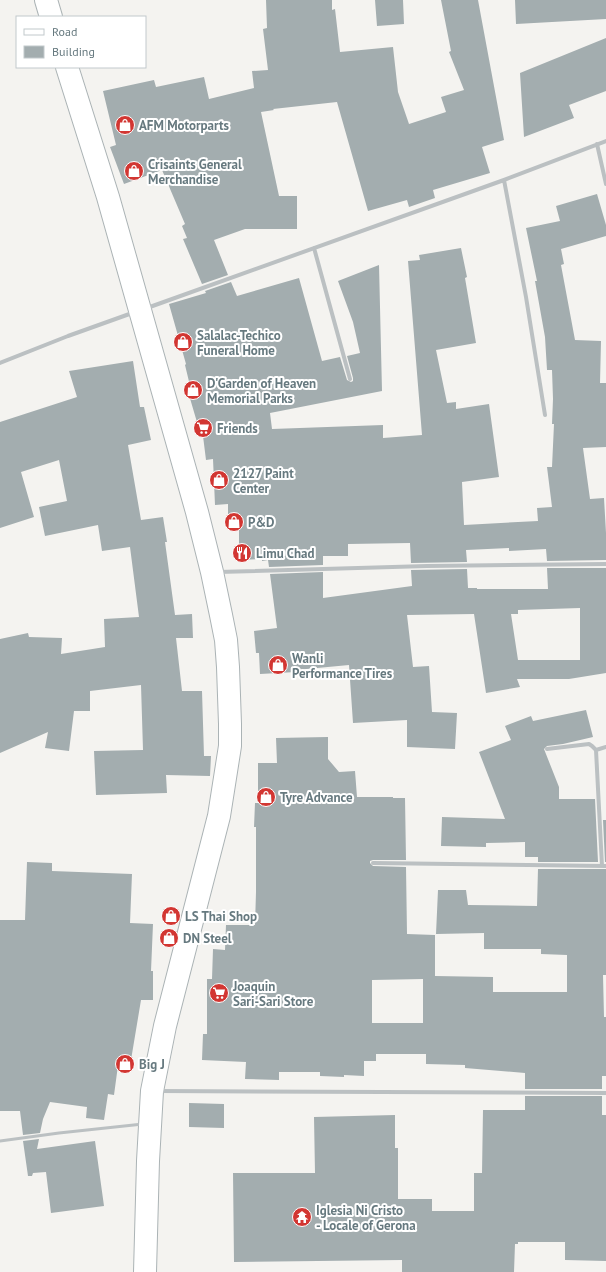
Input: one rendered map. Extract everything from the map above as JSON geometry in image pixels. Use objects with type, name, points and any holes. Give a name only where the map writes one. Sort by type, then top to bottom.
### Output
[{"type":"main road","points":[[46,0],[51,16]]},
{"type":"main road","points":[[67,68],[108,197],[197,512],[212,572],[226,640],[230,746],[219,816],[164,1026],[152,1091],[148,1161],[145,1272]]},
{"type":"street","points":[[0,363],[68,336],[504,180],[606,141]]},
{"type":"street","points":[[597,144],[606,184]]},
{"type":"street","points":[[504,180],[526,297],[544,415]]},
{"type":"street","points":[[314,248],[350,379]]},
{"type":"street","points":[[212,572],[427,566],[606,564]]},
{"type":"street","points":[[373,863],[604,866],[596,750],[589,744],[547,749]]},
{"type":"street","points":[[596,750],[606,747]]},
{"type":"street","points":[[152,1091],[606,1093]]},
{"type":"lane","points":[[0,1141],[150,1123]]},
{"type":"building","points":[[266,0],[332,0],[332,10],[335,9],[340,52],[393,47],[398,92],[409,124],[446,112],[441,97],[464,90],[449,52],[451,51],[441,0],[478,0],[504,140],[482,147],[490,173],[433,190],[435,198],[409,207],[407,200],[368,211],[337,102],[273,109],[274,110],[261,112],[279,196],[297,196],[297,229],[245,229],[214,240],[228,275],[202,284],[183,239],[187,238],[182,226],[185,224],[162,170],[124,184],[110,147],[116,145],[103,91],[154,80],[156,87],[204,77],[209,99],[254,88],[252,71],[268,70],[263,29],[267,28]]},
{"type":"building","points":[[375,0],[403,0],[404,24],[377,26]]},
{"type":"building","points":[[515,0],[606,0],[606,19],[516,24]]},
{"type":"building","points":[[606,38],[606,91],[569,105],[574,118],[524,137],[520,73]]},
{"type":"building","points":[[597,194],[606,225],[606,236],[561,249],[564,264],[561,265],[575,340],[601,341],[600,383],[606,383],[606,447],[583,448],[590,499],[604,498],[606,560],[547,561],[546,549],[509,551],[509,548],[466,550],[467,562],[411,563],[410,543],[348,544],[348,556],[323,556],[323,565],[269,567],[268,560],[239,560],[239,528],[228,528],[228,504],[215,505],[213,459],[206,460],[202,428],[199,429],[189,395],[192,394],[186,364],[169,304],[206,293],[205,291],[231,282],[237,296],[299,278],[322,361],[340,357],[347,380],[351,382],[353,381],[353,378],[347,356],[360,353],[353,322],[338,281],[379,265],[382,391],[270,413],[272,429],[383,425],[383,438],[422,435],[408,261],[420,260],[419,255],[461,248],[467,277],[465,278],[476,343],[436,350],[447,403],[456,402],[456,409],[489,404],[499,477],[462,482],[464,525],[538,521],[537,508],[552,507],[547,467],[552,467],[554,424],[552,424],[552,370],[547,370],[545,337],[535,281],[537,281],[526,228],[560,221],[556,206]]},
{"type":"building","points":[[133,361],[140,407],[144,407],[151,440],[128,445],[141,520],[163,517],[175,615],[192,614],[193,638],[176,638],[182,691],[202,691],[204,756],[211,756],[210,776],[166,775],[167,793],[96,795],[94,751],[143,750],[141,685],[90,691],[90,711],[74,711],[69,751],[45,748],[48,732],[0,753],[0,639],[28,633],[29,637],[62,638],[61,654],[105,647],[104,619],[139,617],[130,547],[102,551],[98,525],[45,536],[39,507],[67,501],[59,460],[21,472],[34,517],[0,528],[0,422],[77,397],[69,371]]},
{"type":"building","points":[[547,568],[606,568],[606,673],[569,679],[517,679],[520,687],[486,693],[474,614],[407,615],[413,667],[429,666],[432,712],[457,713],[455,749],[407,747],[407,720],[353,723],[349,665],[296,670],[296,672],[260,674],[259,653],[256,653],[254,631],[277,628],[270,574],[323,572],[323,598],[412,586],[411,570],[467,569],[468,588],[548,589]],"holes":[[[580,608],[580,660],[518,660],[511,614],[518,614],[518,610]]]},
{"type":"building","points":[[586,710],[593,737],[547,746],[544,749],[559,787],[559,799],[595,799],[598,862],[538,862],[538,857],[525,857],[525,842],[486,843],[486,847],[441,846],[442,817],[505,819],[479,752],[511,740],[505,726],[531,716],[533,721]]},
{"type":"building","points":[[328,737],[328,759],[339,772],[355,771],[357,797],[405,798],[406,860],[373,860],[370,861],[370,863],[373,866],[406,867],[407,934],[435,935],[435,976],[493,977],[493,992],[567,992],[567,955],[541,954],[541,949],[484,949],[484,933],[436,934],[438,890],[466,890],[468,905],[537,906],[538,869],[606,869],[606,975],[603,975],[604,1017],[606,1017],[606,1076],[602,1076],[602,1089],[525,1089],[525,1073],[465,1068],[465,1065],[426,1064],[426,1054],[376,1054],[376,1061],[364,1061],[364,1076],[320,1076],[320,1072],[279,1072],[279,1080],[245,1079],[246,1062],[202,1060],[203,1034],[207,1034],[207,979],[212,979],[213,949],[225,950],[226,925],[255,925],[256,827],[254,827],[255,803],[258,803],[258,763],[277,763],[276,738]],"holes":[[[423,979],[423,1023],[372,1023],[372,980]]]},
{"type":"building","points":[[603,820],[606,820],[606,862],[605,862]]},
{"type":"building","points":[[27,862],[52,863],[52,871],[132,874],[130,923],[153,924],[151,971],[153,971],[153,1000],[141,1000],[131,1060],[119,1058],[114,1095],[108,1094],[104,1120],[86,1118],[87,1107],[50,1102],[43,1119],[40,1133],[23,1135],[20,1111],[0,1111],[0,920],[25,920]]},
{"type":"building","points":[[525,1096],[602,1096],[602,1115],[606,1115],[606,1261],[565,1260],[565,1242],[518,1242],[518,1244],[515,1244],[514,1272],[402,1272],[402,1260],[234,1262],[233,1173],[315,1173],[314,1117],[395,1115],[395,1148],[398,1148],[398,1199],[432,1199],[432,1211],[474,1211],[474,1173],[482,1173],[483,1110],[525,1110]]},
{"type":"building","points":[[189,1103],[224,1104],[224,1128],[189,1127]]},
{"type":"building","points":[[39,1139],[37,1149],[95,1141],[104,1206],[51,1213],[46,1172],[33,1173],[32,1176],[28,1176],[23,1141]]},
{"type":"place","name":"AFM Motorparts","points":[[125,125]]},
{"type":"place","name":"Crisaints General Merchandise","points":[[134,171]]},
{"type":"place","name":"Salalac-Techico Funeral Home","points":[[183,342]]},
{"type":"place","name":"D'Garden of Heaven Memorial Parks","points":[[193,390]]},
{"type":"place","name":"Friends","points":[[203,428]]},
{"type":"place","name":"2127 Paint Center","points":[[219,480]]},
{"type":"place","name":"P&D","points":[[234,522]]},
{"type":"place","name":"Limu Chad","points":[[242,553]]},
{"type":"place","name":"Wanli Performance Tires","points":[[278,665]]},
{"type":"place","name":"Tyre Advance","points":[[266,797]]},
{"type":"place","name":"LS Thai Shop","points":[[171,916]]},
{"type":"place","name":"DN Steel","points":[[169,938]]},
{"type":"place","name":"Joaquin Sari-Sari Store","points":[[219,993]]},
{"type":"place","name":"Big J","points":[[125,1064]]},
{"type":"place","name":"Iglesia Ni Cristo - Locale of Gerona","points":[[302,1217]]}]
